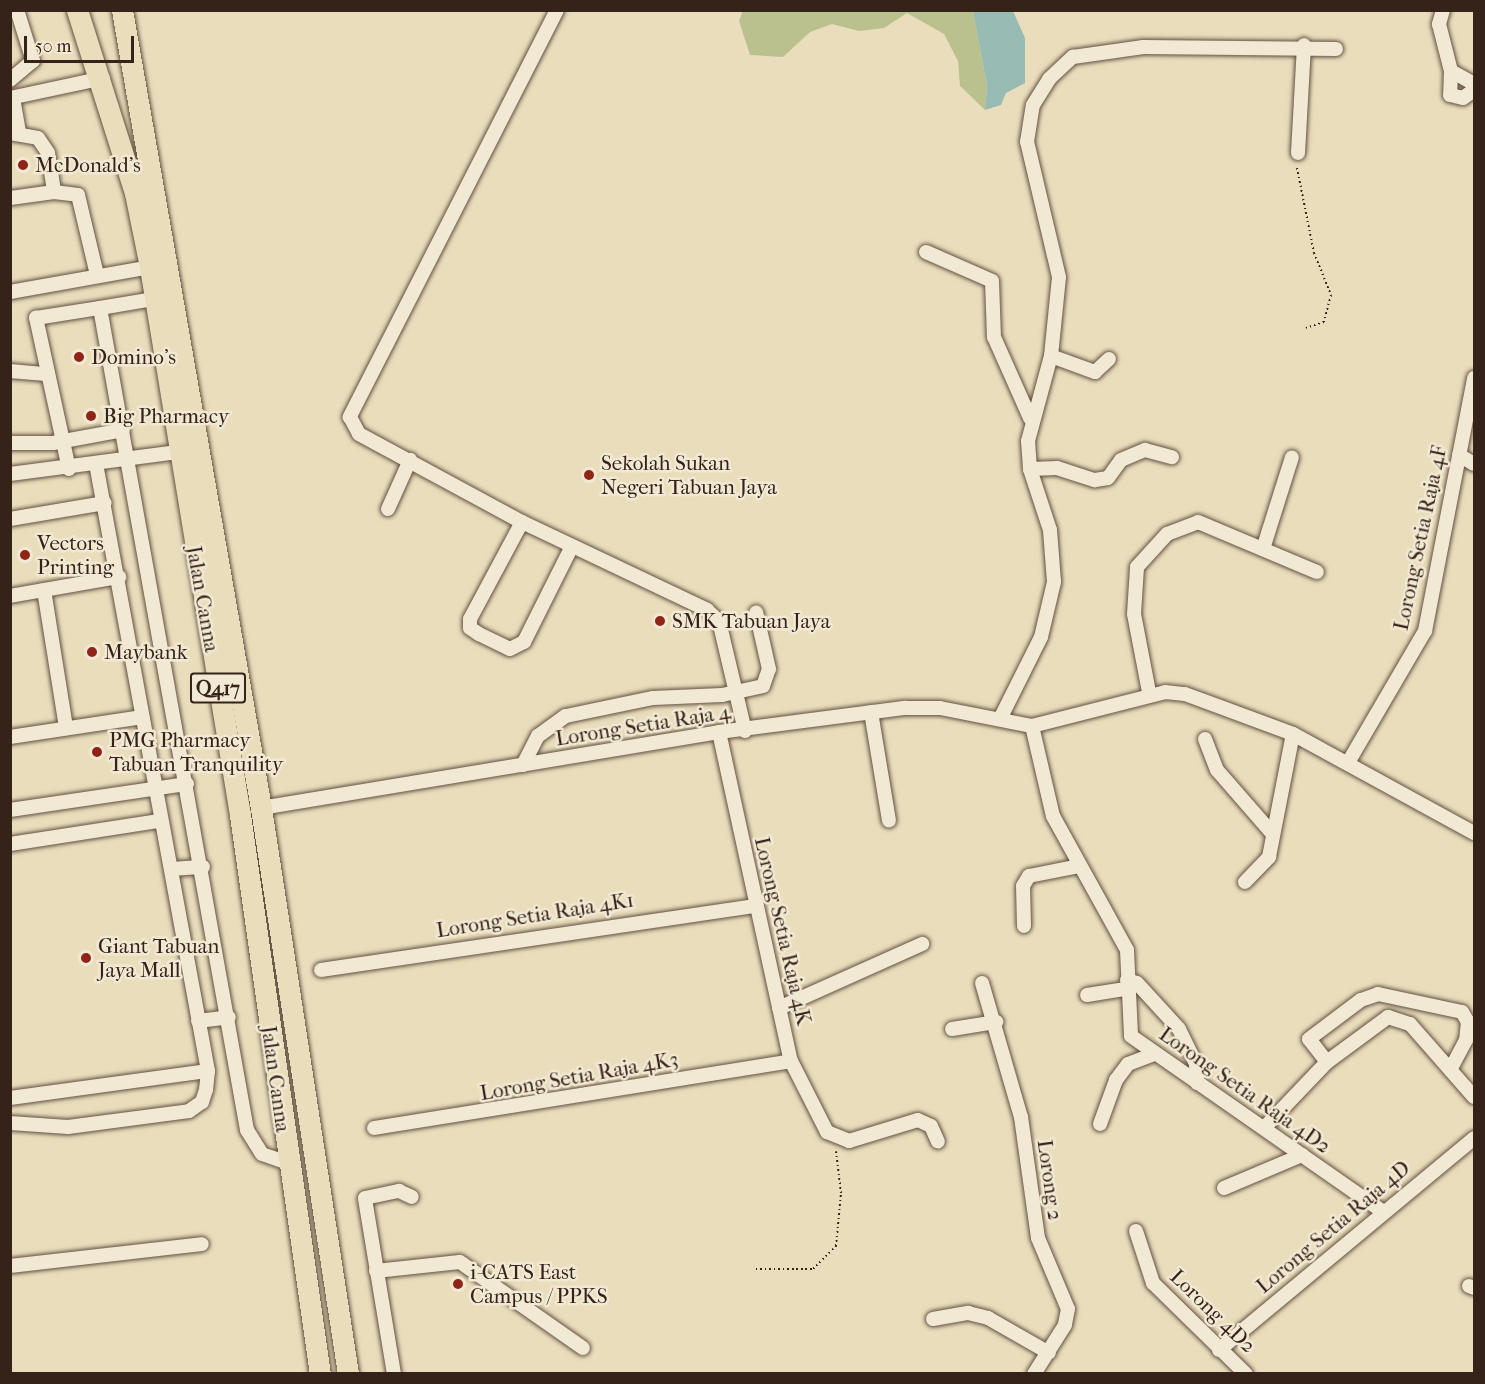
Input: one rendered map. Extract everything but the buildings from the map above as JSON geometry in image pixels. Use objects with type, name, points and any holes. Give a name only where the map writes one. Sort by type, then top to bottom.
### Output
[{"type":"highway","name":"Jalan Canna","points":[[77,10],[103,78],[150,267],[178,452],[240,815],[320,1374]]},
{"type":"highway","name":"Jalan Canna","points":[[122,10],[261,808],[348,1374]]},
{"type":"street","points":[[10,80],[33,61],[16,10]]},
{"type":"street","points":[[557,10],[352,406],[350,417],[359,434],[522,522],[718,621],[733,694],[745,731]]},
{"type":"street","points":[[1443,10],[1439,24],[1451,71],[1450,95],[1463,98],[1474,90]]},
{"type":"street","points":[[1298,153],[1305,45]]},
{"type":"street","points":[[1000,719],[1051,608],[1050,530],[1030,469],[1030,418],[1051,356],[1059,277],[1027,142],[1027,124],[1040,91],[1073,57],[1143,47],[1305,45],[1336,49]]},
{"type":"street","points":[[1451,71],[1474,84]]},
{"type":"street","points":[[54,192],[48,153],[38,138],[15,132],[12,98],[103,78]]},
{"type":"street","points":[[10,198],[54,192],[78,195],[97,275]]},
{"type":"street","points":[[926,252],[992,281],[994,337],[1030,418]]},
{"type":"street","points":[[10,292],[150,267]]},
{"type":"street","points":[[69,469],[46,374],[36,318],[154,299]]},
{"type":"street","points":[[100,308],[253,1146],[288,1163]]},
{"type":"street","points":[[1051,356],[1095,372],[1109,359]]},
{"type":"street","points":[[10,372],[46,374]]},
{"type":"street","name":"Lorong Setia Raja 4F","points":[[1349,761],[1425,631],[1474,378]]},
{"type":"street","points":[[10,443],[61,441],[123,430]]},
{"type":"street","points":[[1030,469],[1058,468],[1095,480],[1144,450],[1172,456]]},
{"type":"street","points":[[10,474],[69,469],[129,457],[178,452]]},
{"type":"street","points":[[1459,455],[1474,464]]},
{"type":"street","points":[[1263,549],[1292,457]]},
{"type":"street","points":[[388,508],[410,460]]},
{"type":"street","points":[[10,1123],[68,1127],[189,1111],[202,1102],[208,1071],[172,870],[159,821],[119,577],[96,464]]},
{"type":"street","points":[[10,519],[105,503]]},
{"type":"street","points":[[522,522],[470,619],[470,628],[510,649],[524,642],[572,546]]},
{"type":"street","points":[[1149,692],[1134,614],[1137,567],[1143,555],[1167,534],[1198,522],[1317,572]]},
{"type":"street","points":[[10,596],[119,577]]},
{"type":"street","points":[[44,590],[66,728]]},
{"type":"street","points":[[523,765],[537,736],[566,716],[652,698],[733,694],[763,686],[767,679],[756,612]]},
{"type":"street","points":[[1032,726],[1149,692],[1185,694],[1293,734],[1349,761],[1474,833]]},
{"type":"street","name":"Lorong Setia Raja 4","points":[[261,808],[719,732],[745,731],[871,712],[940,708],[1032,726]]},
{"type":"street","points":[[871,712],[889,821]]},
{"type":"street","points":[[10,737],[142,717]]},
{"type":"street","name":"Lorong Setia Raja 4D2","points":[[1032,726],[1053,816],[1127,950],[1126,984],[1131,1036],[1152,1054],[1265,1127],[1382,1211]]},
{"type":"street","name":"Lorong Setia Raja 4K","points":[[719,732],[790,1061],[827,1132]]},
{"type":"street","points":[[1245,882],[1269,857],[1271,832],[1293,734]]},
{"type":"street","points":[[1205,740],[1217,770],[1271,832]]},
{"type":"street","points":[[10,810],[187,784]]},
{"type":"street","points":[[10,844],[159,821]]},
{"type":"street","points":[[1024,926],[1023,886],[1029,876],[1080,866]]},
{"type":"street","points":[[172,870],[203,867]]},
{"type":"street","name":"Lorong Setia Raja 4K1","points":[[321,970],[755,906]]},
{"type":"street","points":[[779,1008],[922,944]]},
{"type":"street","name":"Lorong 2","points":[[982,982],[996,1022],[1021,1117],[1038,1238],[1068,1309],[1049,1353],[1034,1374]]},
{"type":"street","points":[[1087,995],[1137,983],[1179,1029],[1196,1064],[1197,1083]]},
{"type":"street","points":[[1327,1062],[1309,1039],[1361,1000],[1378,994],[1462,1012],[1468,1022],[1466,1040],[1452,1066]]},
{"type":"street","points":[[1265,1127],[1327,1062],[1376,1023],[1397,1016],[1452,1066],[1474,1097]]},
{"type":"street","points":[[198,1021],[229,1017]]},
{"type":"street","points":[[952,1029],[996,1022]]},
{"type":"street","points":[[1100,1124],[1116,1080],[1128,1064],[1152,1054]]},
{"type":"street","name":"Lorong Setia Raja 4K3","points":[[374,1128],[790,1061]]},
{"type":"street","points":[[10,1098],[208,1071]]},
{"type":"street","points":[[827,1132],[849,1141],[918,1120],[931,1126],[938,1142]]},
{"type":"street","name":"Lorong Setia Raja 4D","points":[[1219,1350],[1382,1211],[1474,1138]]},
{"type":"street","points":[[1224,1188],[1302,1155]]},
{"type":"street","points":[[394,1374],[365,1198],[399,1191],[412,1197]]},
{"type":"street","name":"Lorong 4D2","points":[[1136,1231],[1150,1279],[1219,1350],[1246,1374]]},
{"type":"street","points":[[10,1266],[202,1244]]},
{"type":"street","points":[[376,1271],[460,1262],[583,1348]]},
{"type":"street","points":[[933,1319],[968,1313],[988,1318],[1049,1353]]},
{"type":"path","points":[[1298,153],[1296,179],[1314,254],[1331,295],[1324,322],[1306,328]]},
{"type":"path","points":[[756,1269],[813,1269],[836,1246],[841,1193],[835,1149],[827,1132]]},
{"type":"green space","points":[[743,10],[973,11],[987,86],[985,110],[960,86],[958,61],[944,34],[907,13],[884,28],[859,31],[832,24],[810,32],[783,57],[750,55],[739,21]]},
{"type":"water","points":[[973,11],[1013,11],[1025,38],[1025,83],[1006,93],[1001,105],[985,110],[987,86]]},
{"type":"place","name":"McDonald's","points":[[23,165]]},
{"type":"place","name":"Domino's","points":[[79,357]]},
{"type":"place","name":"Big Pharmacy","points":[[91,416]]},
{"type":"place","name":"Sekolah Sukan Negeri Tabuan Jaya","points":[[589,475]]},
{"type":"place","name":"Vectors Printing","points":[[25,555]]},
{"type":"place","name":"SMK Tabuan Jaya","points":[[660,621]]},
{"type":"place","name":"Maybank","points":[[92,652]]},
{"type":"place","name":"PMG Pharmacy Tabuan Tranquility","points":[[97,752]]},
{"type":"place","name":"Giant Tabuan Jaya Mall","points":[[86,958]]},
{"type":"place","name":"i-CATS East Campus / PPKS","points":[[458,1284]]}]
